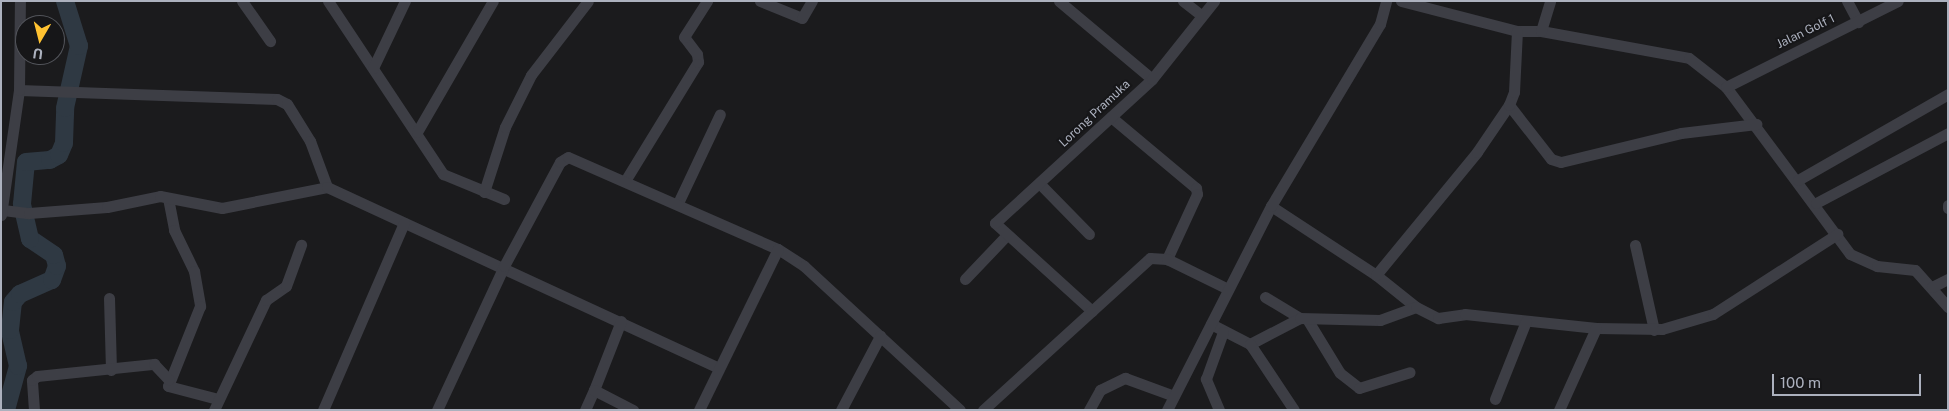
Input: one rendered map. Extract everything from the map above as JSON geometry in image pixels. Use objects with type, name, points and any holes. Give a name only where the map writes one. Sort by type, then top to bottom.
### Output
[{"type":"street","points":[[20,1],[19,90],[2,212],[24,212],[168,198],[222,208],[327,187],[504,266],[717,367]]},
{"type":"street","points":[[242,1],[270,41]]},
{"type":"street","points":[[328,1],[417,132],[443,174],[504,199]]},
{"type":"street","points":[[373,68],[405,1]]},
{"type":"street","points":[[417,132],[493,1]]},
{"type":"street","points":[[484,192],[505,127],[531,76],[588,1]]},
{"type":"street","points":[[625,182],[698,62],[697,54],[684,37],[707,1]]},
{"type":"street","points":[[760,1],[802,18],[812,1]]},
{"type":"street","points":[[1059,1],[1152,79]]},
{"type":"street","points":[[1183,1],[1202,16]]},
{"type":"street","name":"Lorong Pramuka","points":[[1006,236],[996,227],[996,221],[1040,184],[1152,79],[1214,1]]},
{"type":"street","points":[[1167,410],[1211,324],[1226,288],[1271,206],[1368,46],[1386,1]]},
{"type":"street","points":[[1401,1],[1517,31],[1541,30],[1689,58],[1726,87],[1816,203],[1850,254],[1864,263],[1910,268],[1932,286],[1948,307]]},
{"type":"street","points":[[1541,30],[1550,1]]},
{"type":"street","points":[[1847,1],[1858,22]]},
{"type":"street","name":"Jalan Golf 1","points":[[1726,87],[1898,1]]},
{"type":"street","points":[[1376,275],[1477,152],[1509,105],[1514,92],[1517,31]]},
{"type":"street","points":[[19,90],[277,99],[287,104],[310,141],[327,187]]},
{"type":"street","points":[[1798,180],[1948,94]]},
{"type":"street","points":[[1509,105],[1552,159],[1561,162],[1681,132],[1756,124]]},
{"type":"street","points":[[678,203],[720,114]]},
{"type":"street","points":[[1111,118],[1196,188],[1197,194],[1167,259]]},
{"type":"street","points":[[1816,203],[1948,133]]},
{"type":"street","points":[[437,410],[504,266],[563,159],[575,159],[625,182],[678,203],[778,249],[913,364],[960,410]]},
{"type":"street","points":[[1040,184],[1089,234]]},
{"type":"street","points":[[168,198],[174,230],[194,271],[200,306],[168,379]]},
{"type":"street","points":[[1271,206],[1376,275],[1416,307],[1434,318],[1465,314],[1596,328],[1654,330],[1681,326],[1713,314],[1837,234]]},
{"type":"street","points":[[323,410],[404,223]]},
{"type":"street","points":[[965,279],[1006,236],[1092,311]]},
{"type":"street","points":[[34,410],[32,380],[37,376],[111,370],[154,364],[168,379],[171,388],[216,404],[266,300],[286,286],[301,245]]},
{"type":"street","points":[[1635,245],[1654,330]]},
{"type":"street","points":[[699,410],[717,367],[778,249]]},
{"type":"street","points":[[983,410],[1143,263],[1158,256],[1226,288]]},
{"type":"street","points":[[1932,286],[1948,279]]},
{"type":"street","points":[[1265,296],[1304,319],[1340,373],[1359,388],[1410,372]]},
{"type":"street","points":[[109,298],[111,370]]},
{"type":"street","points":[[1250,344],[1304,319],[1380,320],[1416,307]]},
{"type":"street","points":[[584,410],[594,390],[621,321]]},
{"type":"street","points":[[1494,399],[1526,321]]},
{"type":"street","points":[[1211,324],[1223,332],[1250,344],[1294,410]]},
{"type":"street","points":[[1559,410],[1596,328]]},
{"type":"street","points":[[1219,410],[1206,379],[1223,332]]},
{"type":"street","points":[[841,410],[880,336]]},
{"type":"street","points":[[1089,410],[1100,390],[1125,378],[1174,396]]},
{"type":"street","points":[[594,390],[633,410]]},
{"type":"waterway","points":[[6,410],[18,366],[10,330],[13,302],[20,294],[52,280],[57,266],[54,255],[30,239],[22,204],[26,162],[50,160],[59,155],[64,143],[65,108],[79,46],[65,1]]}]
